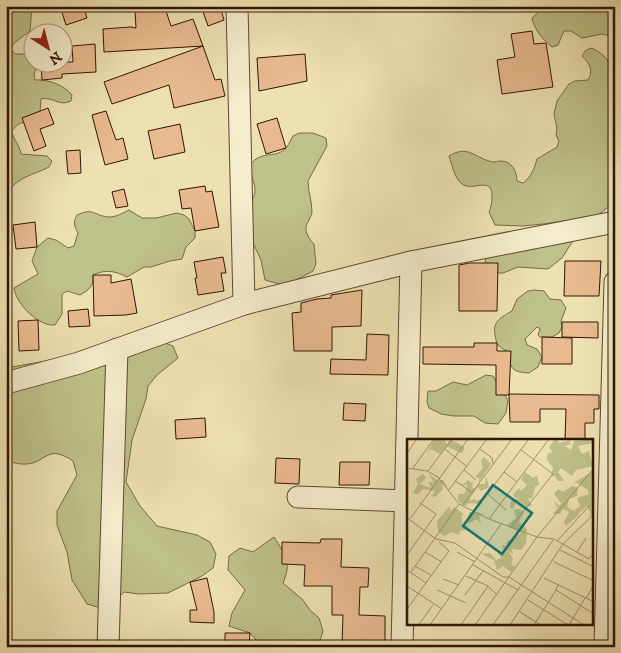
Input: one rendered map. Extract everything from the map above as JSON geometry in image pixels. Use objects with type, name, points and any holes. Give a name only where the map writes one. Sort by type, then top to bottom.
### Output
[{"type":"street","points":[[237,6],[244,304]]},
{"type":"street","points":[[6,383],[70,365],[244,304],[411,262],[615,222]]},
{"type":"street","points":[[408,439],[411,262]]},
{"type":"street","points":[[605,647],[600,519],[615,282]]},
{"type":"street","points":[[108,647],[117,349]]},
{"type":"street","points":[[298,497],[407,501],[402,647]]},
{"type":"green space","points":[[6,6],[32,6],[31,22],[22,22],[22,37],[14,43],[11,49],[15,54],[22,54],[22,72],[35,72],[35,80],[55,83],[65,88],[72,95],[71,101],[67,103],[45,98],[41,99],[40,113],[29,122],[17,125],[12,131],[21,154],[47,156],[52,161],[49,167],[15,184],[9,196],[11,204],[6,217]]},
{"type":"green space","points":[[546,6],[615,6],[615,37],[602,34],[582,38],[571,31],[564,31],[558,45],[552,47],[539,34],[532,18]]},
{"type":"green space","points":[[592,48],[601,53],[609,64],[612,86],[615,93],[615,146],[611,153],[611,160],[615,170],[615,206],[607,208],[597,216],[523,226],[495,225],[489,212],[492,197],[489,187],[486,185],[466,186],[462,184],[455,175],[449,156],[465,151],[491,162],[505,161],[513,168],[517,181],[523,183],[531,175],[537,159],[557,147],[559,141],[556,135],[557,128],[554,114],[557,101],[569,84],[575,81],[588,80],[591,73],[590,67],[582,56],[586,50]]},
{"type":"green space","points":[[299,133],[313,133],[326,138],[327,146],[308,181],[312,212],[306,229],[308,236],[314,244],[316,264],[313,271],[296,280],[280,284],[265,280],[261,260],[253,243],[249,204],[255,194],[255,189],[250,165],[259,157],[283,151],[293,136]]},
{"type":"green space","points":[[129,210],[142,218],[156,218],[177,213],[189,219],[195,231],[195,238],[186,247],[182,259],[144,267],[127,277],[110,272],[93,275],[92,285],[80,295],[67,291],[62,294],[62,314],[55,325],[42,322],[29,313],[19,301],[14,288],[38,274],[32,261],[37,247],[48,238],[56,240],[68,248],[74,246],[78,233],[75,224],[77,215],[91,212],[112,217]]},
{"type":"green space","points":[[576,236],[562,258],[548,269],[518,267],[503,273],[492,273],[485,265],[486,251]]},
{"type":"green space","points":[[528,291],[544,291],[550,299],[561,300],[566,308],[559,333],[552,337],[540,337],[538,335],[540,329],[537,327],[525,339],[527,345],[537,349],[542,357],[538,367],[529,373],[524,373],[513,369],[510,363],[510,353],[498,345],[494,330],[496,323],[512,311],[517,299]]},
{"type":"green space","points":[[160,341],[173,346],[178,358],[157,375],[148,386],[146,399],[132,440],[126,482],[140,506],[157,526],[197,535],[210,542],[216,554],[213,568],[202,576],[168,593],[139,594],[124,592],[115,601],[101,608],[87,604],[72,580],[67,552],[57,525],[57,511],[77,475],[73,461],[57,454],[51,454],[30,464],[18,464],[6,460],[6,368]]},
{"type":"green space","points":[[486,375],[493,376],[508,400],[506,413],[498,424],[485,423],[474,416],[441,414],[429,408],[427,402],[428,391],[436,391],[453,382],[467,385]]},
{"type":"green space","points":[[274,537],[282,549],[287,564],[283,583],[303,600],[319,618],[323,631],[318,647],[255,647],[258,642],[250,633],[229,626],[232,613],[245,590],[228,570],[229,556],[240,548],[253,552]]},
{"type":"building","points":[[60,6],[83,6],[87,18],[72,23],[65,22]]},
{"type":"building","points":[[201,6],[220,6],[224,20],[208,26]]},
{"type":"building","points":[[165,8],[171,26],[193,19],[203,46],[104,52],[103,29],[136,28],[135,10]]},
{"type":"building","points":[[532,31],[534,44],[546,43],[553,87],[502,94],[497,60],[515,57],[511,34]]},
{"type":"building","points":[[95,44],[96,72],[62,74],[62,78],[42,80],[42,72],[72,72],[72,46]]},
{"type":"building","points":[[203,46],[215,80],[221,79],[225,96],[174,108],[169,85],[112,104],[104,82]]},
{"type":"building","points":[[305,54],[307,81],[259,91],[257,58]]},
{"type":"building","points":[[48,108],[54,124],[40,129],[46,146],[34,151],[22,118]]},
{"type":"building","points":[[106,111],[116,140],[123,138],[128,159],[105,165],[92,115]]},
{"type":"building","points":[[277,118],[286,148],[266,154],[257,124]]},
{"type":"building","points":[[180,124],[185,152],[154,159],[148,131]]},
{"type":"building","points":[[80,150],[81,173],[68,174],[66,151]]},
{"type":"building","points":[[205,186],[206,192],[212,191],[219,227],[195,231],[191,208],[182,209],[179,190]]},
{"type":"building","points":[[124,189],[128,206],[116,208],[112,192]]},
{"type":"building","points":[[35,222],[37,247],[16,249],[13,225]]},
{"type":"building","points":[[223,257],[226,273],[221,273],[224,291],[198,295],[194,262]]},
{"type":"building","points":[[565,261],[601,261],[599,296],[564,296]]},
{"type":"building","points":[[498,263],[497,311],[459,311],[459,265]]},
{"type":"building","points":[[93,275],[111,275],[111,283],[131,279],[137,313],[94,316]]},
{"type":"building","points":[[362,290],[361,326],[332,327],[332,351],[294,351],[292,313],[301,312],[301,303],[331,298],[331,295]]},
{"type":"building","points":[[88,309],[90,326],[69,327],[68,311]]},
{"type":"building","points":[[38,320],[39,350],[19,351],[18,321]]},
{"type":"building","points":[[562,322],[598,322],[598,338],[562,337]]},
{"type":"building","points":[[367,334],[389,335],[388,375],[330,374],[331,359],[366,360]]},
{"type":"building","points":[[542,337],[572,338],[572,364],[542,364]]},
{"type":"building","points":[[474,343],[497,343],[497,351],[511,351],[509,395],[496,395],[496,365],[423,364],[423,347],[474,347]]},
{"type":"building","points":[[509,394],[599,395],[599,409],[594,409],[594,423],[585,423],[585,439],[565,439],[566,409],[540,409],[540,422],[510,422]]},
{"type":"building","points":[[344,403],[366,404],[365,421],[343,420]]},
{"type":"building","points":[[205,418],[206,437],[176,439],[175,420]]},
{"type":"building","points":[[276,458],[300,459],[299,484],[275,483]]},
{"type":"building","points":[[340,462],[370,462],[369,485],[339,485]]},
{"type":"building","points":[[321,539],[342,539],[341,567],[369,568],[368,587],[360,587],[359,615],[385,616],[385,645],[342,644],[343,615],[332,615],[332,586],[304,586],[305,565],[282,564],[282,542],[320,543]]},
{"type":"building","points":[[207,578],[214,612],[214,623],[190,622],[190,610],[197,610],[190,582]]},
{"type":"building","points":[[225,633],[250,633],[249,647],[225,647]]}]
